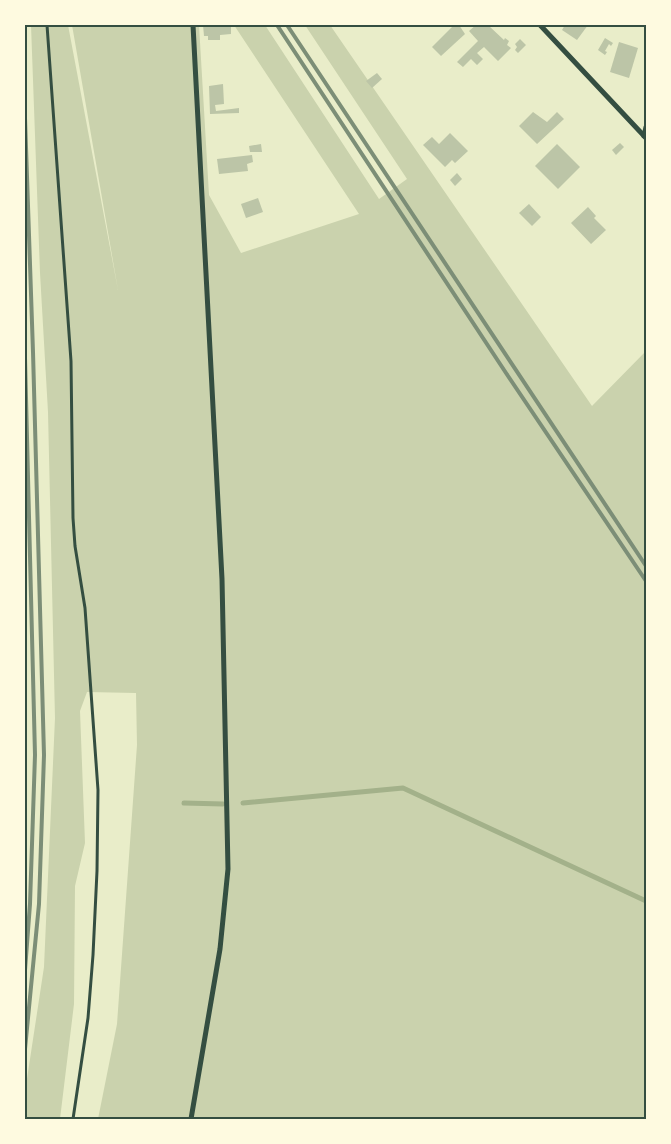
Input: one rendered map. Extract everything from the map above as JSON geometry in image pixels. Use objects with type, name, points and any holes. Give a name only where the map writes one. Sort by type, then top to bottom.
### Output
[{"type":"street","points":[[191,1119],[220,949],[228,869],[222,579],[193,25]]},
{"type":"street","points":[[540,25],[645,137]]},
{"type":"street","points":[[645,137],[646,127]]},
{"type":"path","points":[[47,25],[71,361],[74,527],[85,608],[98,790],[94,955],[88,1018],[73,1119]]},
{"type":"green space","points":[[31,25],[68,25],[118,290],[72,25],[199,25],[209,195],[241,253],[359,214],[234,25],[265,25],[379,199],[407,179],[305,25],[330,25],[592,406],[646,351],[646,1119],[98,1119],[117,1024],[137,745],[136,693],[87,692],[80,711],[85,843],[75,886],[74,1004],[60,1119],[25,1119],[25,1092],[44,967],[55,718],[48,412],[40,273]]},
{"type":"building","points":[[203,25],[231,25],[231,34],[220,35],[220,40],[208,40],[208,36],[204,36]]},
{"type":"building","points":[[454,25],[459,25],[465,34],[441,56],[432,47]]},
{"type":"building","points":[[476,25],[490,25],[504,40],[505,38],[509,41],[507,45],[511,48],[498,61],[484,47],[477,53],[483,59],[477,65],[471,59],[463,67],[457,62],[478,41],[469,31]]},
{"type":"building","points":[[565,25],[588,25],[577,40],[562,30]]},
{"type":"building","points":[[605,38],[613,43],[611,46],[609,44],[605,55],[598,50]]},
{"type":"building","points":[[520,39],[526,45],[518,53],[515,50],[517,47],[515,44]]},
{"type":"building","points":[[619,42],[638,48],[629,78],[610,72]]},
{"type":"building","points":[[377,73],[382,79],[372,88],[366,81]]},
{"type":"building","points":[[223,84],[224,104],[215,105],[216,111],[239,108],[239,113],[210,114],[209,86]]},
{"type":"building","points":[[533,112],[547,122],[557,112],[564,119],[537,144],[519,126]]},
{"type":"building","points":[[450,133],[468,151],[455,163],[452,160],[445,167],[423,145],[432,137],[439,144]]},
{"type":"building","points":[[620,143],[624,147],[616,155],[612,150]]},
{"type":"building","points":[[261,144],[262,152],[250,152],[249,146]]},
{"type":"building","points":[[557,144],[580,167],[558,189],[535,166]]},
{"type":"building","points":[[252,155],[253,162],[247,164],[248,171],[219,174],[217,159]]},
{"type":"building","points":[[457,173],[462,179],[455,186],[450,180]]},
{"type":"building","points":[[258,198],[263,212],[246,218],[241,204]]},
{"type":"building","points":[[529,204],[541,217],[532,226],[519,213]]},
{"type":"building","points":[[588,207],[596,216],[594,218],[606,230],[591,244],[571,223]]},
{"type":"waterway","points":[[243,803],[403,788],[646,901]]},
{"type":"waterway","points":[[184,803],[223,804]]},
{"type":"railway","points":[[277,25],[506,373],[646,581]]},
{"type":"railway","points":[[287,25],[646,566]]},
{"type":"railway","points":[[25,118],[44,755],[39,904],[25,1049]]},
{"type":"railway","points":[[25,358],[35,755],[30,904],[25,970]]},
{"type":"railway","points":[[25,726],[25,764]]}]
